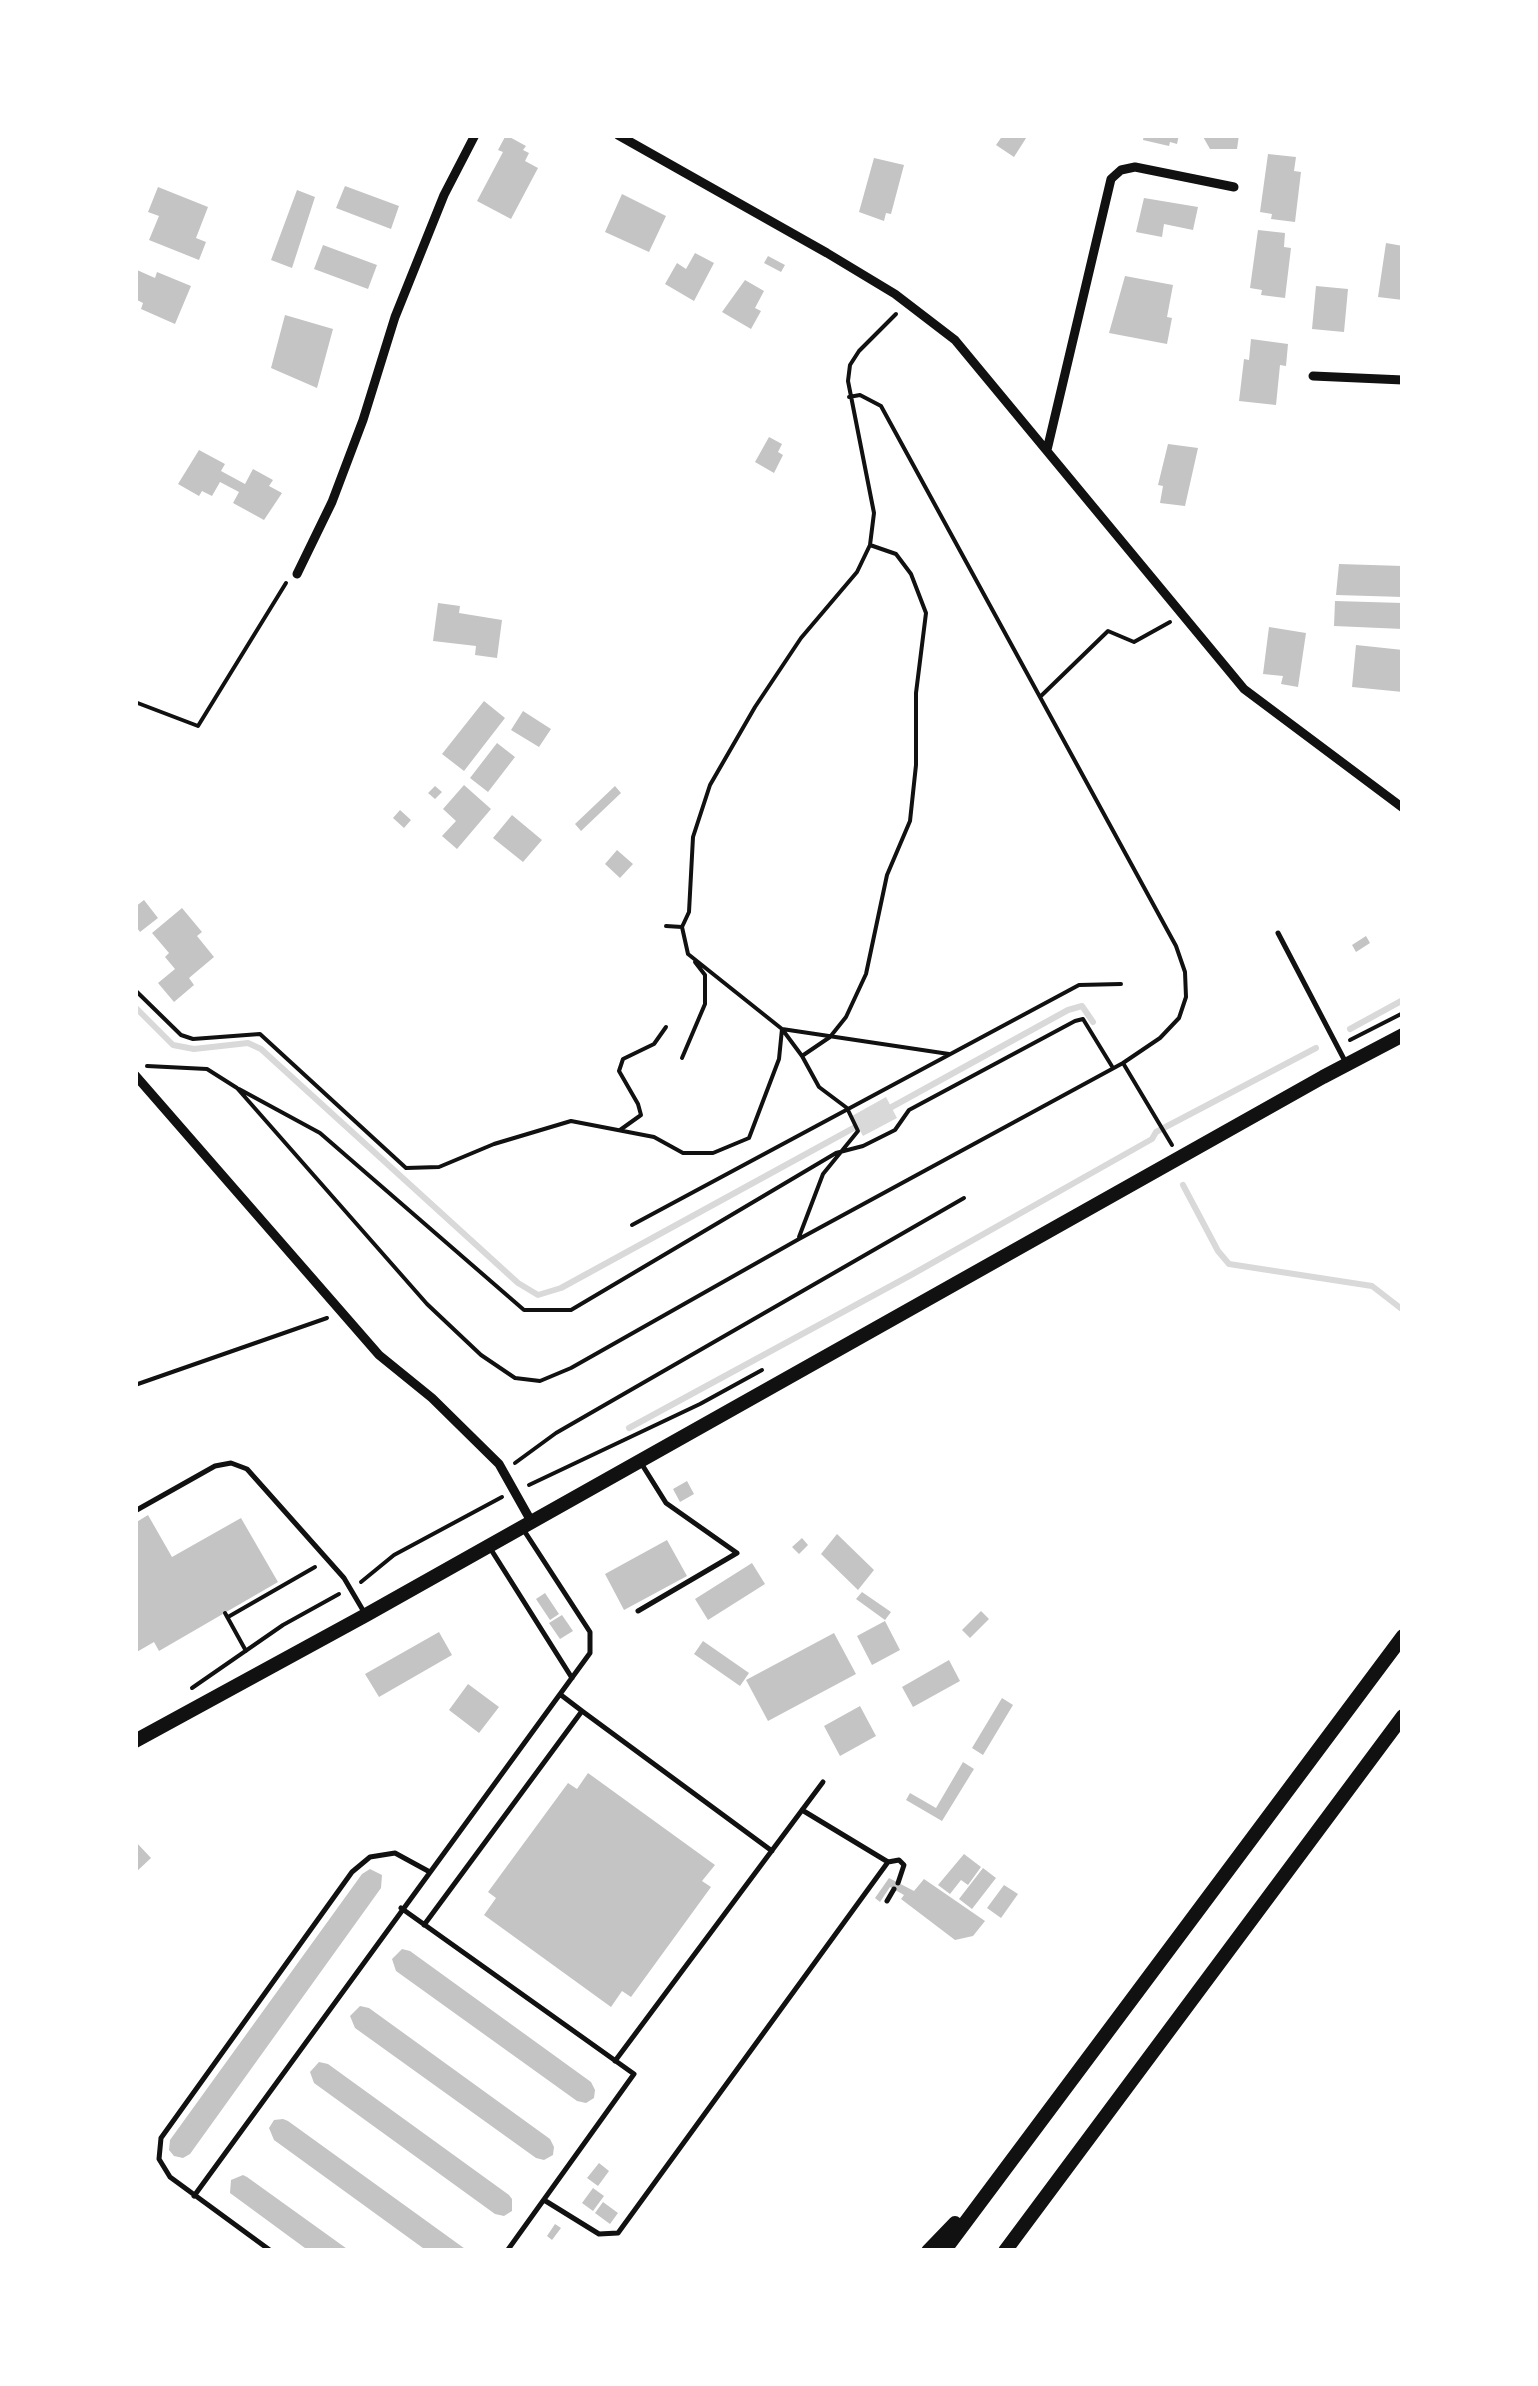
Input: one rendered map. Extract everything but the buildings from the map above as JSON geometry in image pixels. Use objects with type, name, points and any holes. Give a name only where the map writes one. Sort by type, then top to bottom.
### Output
[{"type":"main road","points":[[135,1740],[366,1615],[1403,1035]]},
{"type":"main road","points":[[944,2251],[1403,1636]]},
{"type":"main road","points":[[1005,2251],[1403,1716]]},
{"type":"main road","points":[[928,2251],[993,2183]]},
{"type":"street","points":[[297,574],[332,502],[395,317],[430,230],[475,135]]},
{"type":"street","points":[[618,135],[895,294],[955,340],[1244,689],[1403,808]]},
{"type":"street","points":[[1048,450],[1111,179],[1120,170],[1135,167],[1234,187]]},
{"type":"street","points":[[1313,376],[1403,380]]},
{"type":"street","points":[[135,1075],[378,1355],[432,1398],[502,1471],[515,1492],[526,1524]]},
{"type":"lane","points":[[1278,933],[1347,1064]]},
{"type":"lane","points":[[638,1611],[737,1553],[666,1503],[640,1461]]},
{"type":"lane","points":[[135,1511],[216,1466],[231,1463],[247,1469],[328,1560],[366,1615]]},
{"type":"lane","points":[[194,2196],[590,1652],[590,1632],[526,1524]]},
{"type":"lane","points":[[488,1546],[572,1678]]},
{"type":"lane","points":[[560,1694],[772,1851]]},
{"type":"lane","points":[[424,1924],[582,1710]]},
{"type":"lane","points":[[615,2060],[823,1782]]},
{"type":"lane","points":[[802,1810],[888,1862],[899,1860],[904,1865],[887,1901]]},
{"type":"lane","points":[[271,2251],[163,2170],[158,2148],[161,2138],[352,1872],[370,1857],[395,1852],[428,1872]]},
{"type":"lane","points":[[544,2200],[600,2234],[618,2232],[888,1862]]},
{"type":"lane","points":[[401,1908],[634,2074],[507,2251]]},
{"type":"path","points":[[682,1058],[705,1004],[706,975],[688,954],[682,927],[689,912],[693,837],[710,785],[754,707],[801,638],[857,572],[870,545],[874,512],[849,396],[850,365],[859,350],[898,312],[895,294]]},
{"type":"path","points":[[236,1088],[428,1304],[480,1355],[515,1378],[540,1381],[571,1368],[1123,1063],[1160,1038],[1178,1018],[1186,997],[1185,972],[1176,946],[881,406],[860,395],[849,396]]},
{"type":"path","points":[[802,1056],[830,1038],[846,1017],[866,974],[887,876],[910,821],[916,765],[916,693],[926,613],[911,574],[896,554],[870,545]]},
{"type":"path","points":[[135,702],[198,726],[288,580],[297,574]]},
{"type":"path","points":[[1041,696],[1108,630],[1134,642],[1183,616]]},
{"type":"path","points":[[666,926],[682,927]]},
{"type":"path","points":[[688,954],[782,1029],[819,1087],[847,1108],[856,1127],[823,1174],[799,1239]]},
{"type":"path","points":[[632,1225],[1079,985],[1121,984]]},
{"type":"path","points":[[135,990],[173,1029],[193,1039],[260,1034],[406,1168],[438,1167],[494,1144],[571,1122],[654,1138],[683,1152],[713,1154],[748,1138],[779,1059],[782,1029]]},
{"type":"path","points":[[135,1065],[207,1069],[320,1133],[524,1310],[571,1310],[839,1152],[863,1146],[895,1130],[910,1110],[1075,1021],[1083,1018],[1113,1068]]},
{"type":"path","points":[[620,1130],[640,1115],[638,1104],[619,1072],[623,1059],[654,1044],[666,1027]]},
{"type":"path","points":[[782,1029],[949,1054]]},
{"type":"path","points":[[1123,1063],[1172,1144]]},
{"type":"path","points":[[502,1471],[556,1433],[964,1198]]},
{"type":"path","points":[[135,1386],[316,1324],[340,1310]]},
{"type":"path","points":[[192,1688],[283,1625],[372,1576],[394,1555],[515,1492]]},
{"type":"path","points":[[246,1650],[226,1615],[328,1560]]},
{"type":"shaded area","points":[[886,1097],[897,1118],[863,1136],[852,1116]]},
{"type":"waterway","points":[[1350,1029],[1403,1000]]},
{"type":"waterway","points":[[888,1109],[1068,1010],[1082,1006],[1093,1022]]},
{"type":"waterway","points":[[135,1007],[173,1045],[194,1049],[248,1043],[261,1049],[518,1283],[538,1295],[561,1288],[859,1125]]},
{"type":"waterway","points":[[629,1428],[911,1275],[1152,1139],[1156,1132],[1316,1048]]},
{"type":"waterway","points":[[1183,1185],[1229,1264],[1372,1286],[1403,1310]]}]
